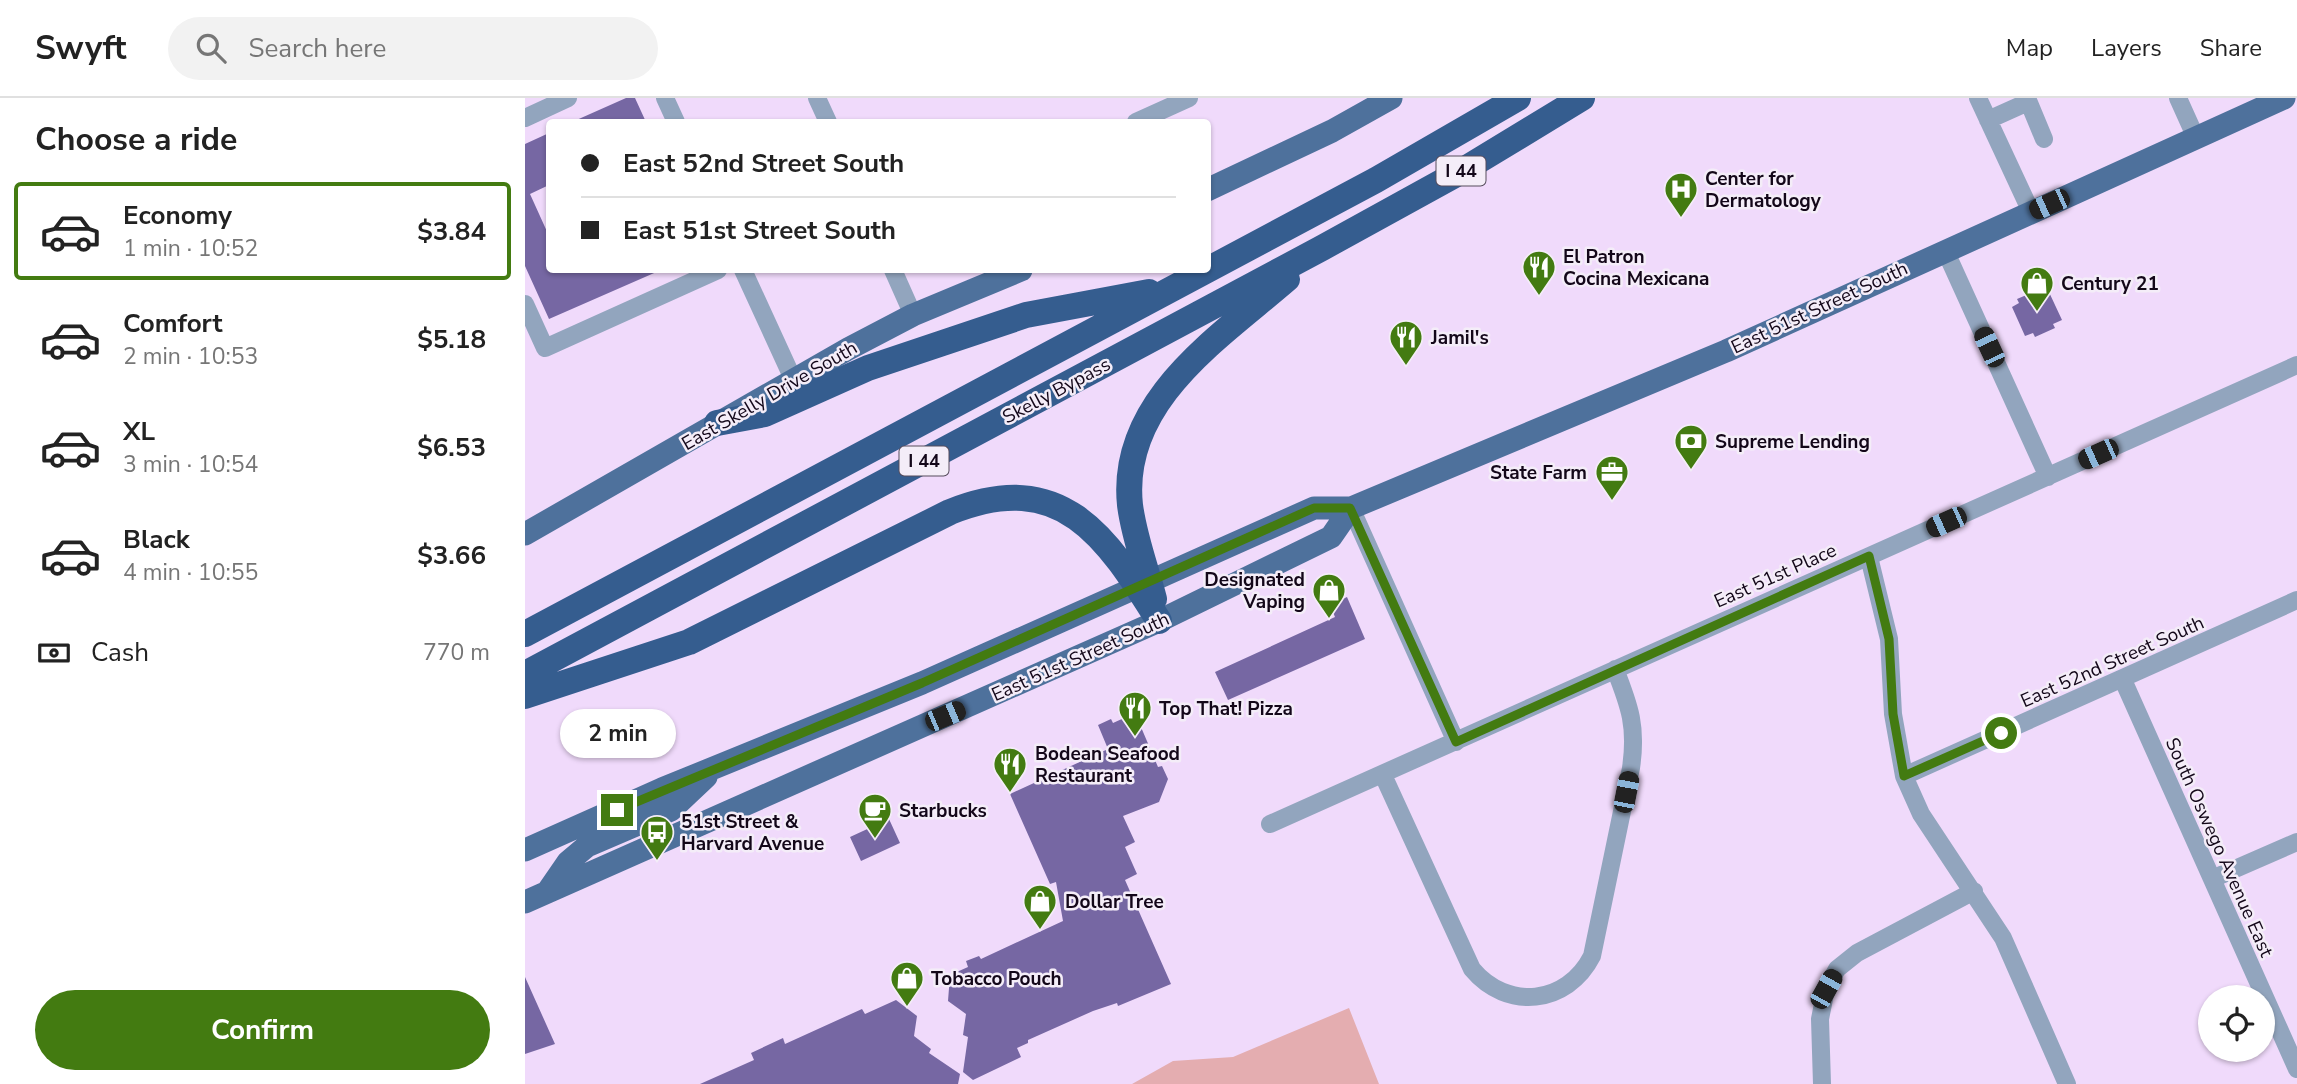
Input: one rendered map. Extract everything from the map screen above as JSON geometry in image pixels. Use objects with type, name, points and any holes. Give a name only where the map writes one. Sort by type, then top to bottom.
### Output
[{"type":"highway","name":"Skelly Bypass","points":[[1211,268],[1376,180],[1518,98]]},
{"type":"highway","name":"Skelly Bypass","points":[[525,674],[1322,248],[1582,98]]},
{"type":"highway","points":[[1159,621],[1143,584],[1130,483],[1135,453],[1146,421],[1161,396],[1181,372],[1322,248]]},
{"type":"highway","name":"Skelly Bypass","points":[[525,634],[1202,273]]},
{"type":"highway","points":[[717,423],[765,414],[869,368],[1026,315],[1178,286]]},
{"type":"highway","points":[[525,696],[689,642],[971,503],[1021,498],[1047,502],[1072,514],[1092,528],[1143,584]]},
{"type":"main road","points":[[1211,188],[1287,153],[1391,98]]},
{"type":"main road","name":"East 51st Street South","points":[[525,850],[922,683],[1314,508],[1350,508],[1726,351],[2284,98]]},
{"type":"main road","name":"East Skelly Drive South","points":[[525,534],[793,379],[913,315],[1014,273]]},
{"type":"main road","name":"East 51st Street South","points":[[525,902],[1159,621],[1331,537],[1350,508]]},
{"type":"main road","points":[[548,891],[568,862],[587,846],[671,810],[716,768]]},
{"type":"street","points":[[525,118],[568,98]]},
{"type":"street","points":[[665,98],[675,119]]},
{"type":"street","points":[[817,98],[827,119]]},
{"type":"street","points":[[1143,119],[1189,98]]},
{"type":"street","points":[[1978,98],[2031,212]]},
{"type":"street","points":[[2178,98],[2196,138]]},
{"type":"street","points":[[1988,120],[2028,100],[2045,139]]},
{"type":"street","points":[[1945,250],[2048,477]]},
{"type":"street","points":[[525,304],[545,348],[711,273]]},
{"type":"street","points":[[744,273],[793,379]]},
{"type":"street","points":[[894,273],[913,315]]},
{"type":"street","name":"East 51st Place","points":[[1270,824],[2297,365]]},
{"type":"street","points":[[1350,508],[1456,742]]},
{"type":"street","points":[[1869,556],[1889,639],[1893,714],[1904,776],[1921,814],[2003,938],[2067,1084]]},
{"type":"street","name":"East 52nd Street South","points":[[1904,776],[2297,600]]},
{"type":"street","points":[[1383,775],[1472,969],[1491,987],[1513,996],[1543,996],[1560,991],[1576,980],[1592,956],[1631,768],[1635,738],[1633,720],[1615,669]]},
{"type":"street","name":"South Oswego Avenue East","points":[[2123,680],[2297,1069]]},
{"type":"street","points":[[2212,879],[2297,842]]},
{"type":"street","points":[[1822,1084],[1820,1019],[1826,989],[1837,969],[1857,953],[1974,891]]},
{"type":"shaded area","points":[[1349,1008],[1379,1084],[1132,1084],[1173,1061],[1233,1057]]},
{"type":"building","points":[[626,98],[635,98],[645,119],[579,119]]},
{"type":"building","points":[[546,134],[546,186],[530,194],[546,229],[546,273],[654,273],[549,319],[525,266],[525,144]]},
{"type":"building","name":"Century 21","points":[[2038,290],[2039,294],[2048,290],[2062,320],[2053,324],[2055,328],[2035,337],[2033,333],[2025,336],[2012,307],[2019,303],[2017,299]]},
{"type":"building","points":[[1347,597],[1365,639],[1228,700],[1215,672],[1335,617],[1330,605]]},
{"type":"building","points":[[1135,713],[1158,767],[1162,766],[1168,779],[1159,802],[1123,816],[1135,842],[1125,847],[1137,874],[1125,880],[1171,984],[1118,1006],[1117,1003],[1093,1011],[1028,1040],[1028,1043],[1017,1048],[1021,1057],[973,1080],[963,1072],[968,1037],[963,1035],[966,1014],[948,1001],[950,975],[968,967],[966,961],[979,956],[981,959],[1063,921],[1056,882],[1050,884],[1010,794],[1108,749],[1098,725],[1111,719],[1113,723]]},
{"type":"building","name":"Starbucks","points":[[889,819],[900,843],[861,861],[850,837]]},
{"type":"building","points":[[525,977],[555,1044],[525,1054]]},
{"type":"building","points":[[896,1000],[917,1016],[914,1036],[931,1049],[929,1053],[960,1074],[958,1084],[700,1084],[754,1060],[751,1053],[783,1038],[785,1044],[862,1009],[865,1014]]},
{"type":"place","name":"Center for Dermatology","points":[[1681,219]]},
{"type":"place","name":"El Patron Cocina Mexicana","points":[[1539,297]]},
{"type":"place","name":"Century 21","points":[[2037,313]]},
{"type":"place","name":"Jamil's","points":[[1406,367]]},
{"type":"place","name":"Supreme Lending","points":[[1691,471]]},
{"type":"place","name":"State Farm","points":[[1612,502]]},
{"type":"place","name":"Designated Vaping","points":[[1329,620]]},
{"type":"place","name":"Top That! Pizza","points":[[1135,738]]},
{"type":"place","name":"Bodean Seafood Restaurant","points":[[1010,794]]},
{"type":"place","name":"Starbucks","points":[[875,840]]},
{"type":"place","name":"51st Street & Harvard Avenue","points":[[657,862]]},
{"type":"place","name":"Dollar Tree","points":[[1040,931]]},
{"type":"place","name":"Tobacco Pouch","points":[[907,1008]]},
{"type":"route","points":[[617,810],[922,683],[1314,508],[1350,508],[1456,742],[1869,556],[1882,599],[1889,639],[1893,714],[1904,776],[2001,733]]}]
